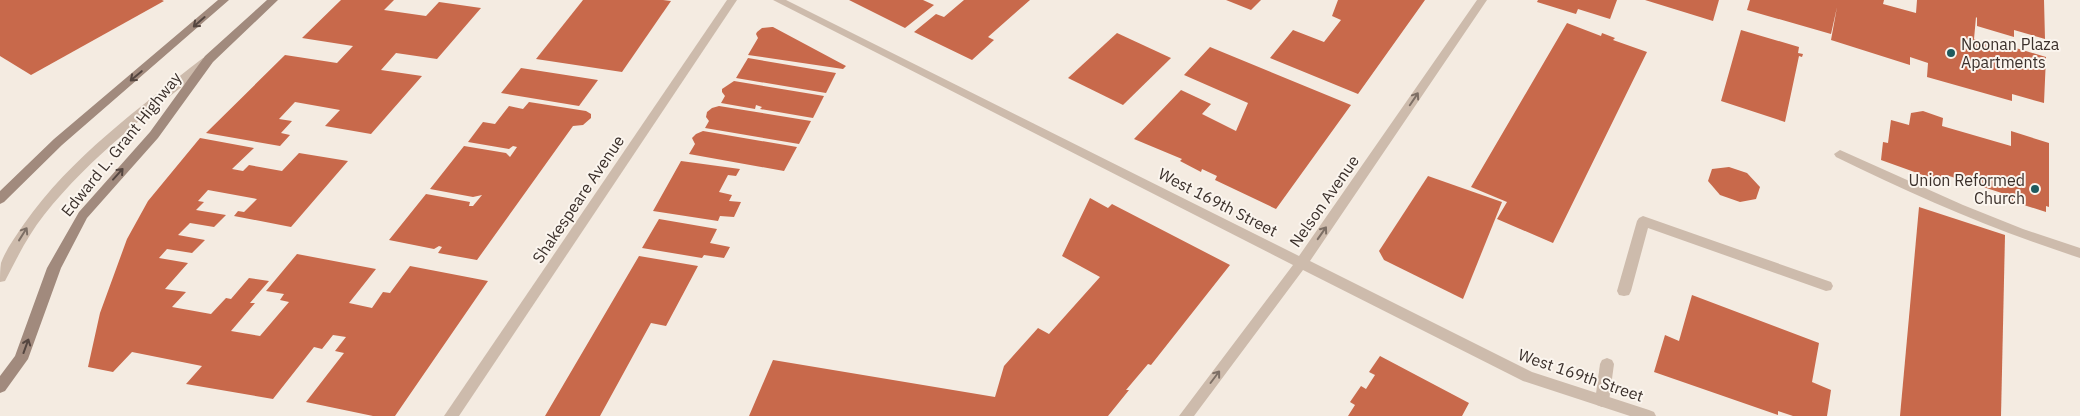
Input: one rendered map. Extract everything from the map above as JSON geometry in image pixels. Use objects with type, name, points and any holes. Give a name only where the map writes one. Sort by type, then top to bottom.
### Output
[{"type":"main road","name":"Edward L. Grant Highway","points":[[0,199],[58,142],[224,0]]},
{"type":"main road","name":"Edward L. Grant Highway","points":[[0,387],[21,359],[54,268],[82,215],[154,135],[209,59],[273,0]]},
{"type":"main road","points":[[0,188],[22,176]]},
{"type":"street","name":"Shakespeare Avenue","points":[[451,416],[732,0]]},
{"type":"street","name":"West 169th Street","points":[[778,0],[1528,377],[1650,416]]},
{"type":"street","name":"Nelson Avenue","points":[[1186,416],[1302,262],[1482,0]]},
{"type":"street","name":"Edward L. Grant Highway","points":[[0,277],[29,224],[58,189],[124,126],[209,59]]},
{"type":"street","points":[[1840,154],[1928,196],[1996,224],[2080,254]]},
{"type":"street","points":[[1624,291],[1642,221],[1826,286]]},
{"type":"street","points":[[1602,401],[1607,364]]},
{"type":"building","points":[[0,0],[164,1],[31,75],[0,56]]},
{"type":"building","points":[[341,0],[394,0],[384,10],[426,16],[439,2],[481,8],[437,59],[396,53],[381,70],[422,76],[371,134],[325,126],[340,110],[295,102],[279,119],[292,121],[281,133],[290,135],[280,146],[206,133],[285,55],[337,63],[353,46],[302,38]]},
{"type":"building","points":[[583,0],[671,1],[622,72],[536,59]]},
{"type":"building","points":[[849,0],[923,0],[934,5],[905,28]]},
{"type":"building","points":[[964,0],[1030,0],[988,37],[994,40],[972,60],[914,32],[936,14],[944,17]]},
{"type":"building","points":[[1226,0],[1261,0],[1251,10]]},
{"type":"building","points":[[1338,0],[1425,0],[1358,94],[1270,58],[1293,30],[1324,42],[1341,20],[1332,16]]},
{"type":"building","points":[[1538,0],[1617,0],[1610,19],[1578,9],[1576,14],[1537,2]]},
{"type":"building","points":[[1645,0],[1719,0],[1713,21]]},
{"type":"building","name":"Noonan Plaza Apartments","points":[[1750,0],[1884,0],[1883,4],[1916,13],[1917,0],[2044,0],[2045,39],[2014,30],[2014,37],[1977,26],[1976,17],[1974,39],[2006,48],[2006,45],[2046,57],[2044,103],[2012,94],[2012,101],[1927,77],[1928,63],[1910,57],[1910,65],[1831,40],[1837,7],[1831,34],[1747,10]]},
{"type":"building","points":[[1567,23],[1601,36],[1602,33],[1615,38],[1613,40],[1647,52],[1553,243],[1497,219],[1507,202],[1471,187]]},
{"type":"building","points":[[773,27],[846,66],[843,69],[748,55],[758,38],[757,32],[762,28]]},
{"type":"building","points":[[1741,30],[1799,47],[1798,53],[1803,54],[1802,57],[1799,56],[1785,122],[1721,101]]},
{"type":"building","points":[[1117,33],[1171,58],[1123,105],[1068,78]]},
{"type":"building","points":[[1210,47],[1351,105],[1276,209],[1215,180],[1217,176],[1202,169],[1201,172],[1180,161],[1182,159],[1134,139],[1181,90],[1211,104],[1202,114],[1236,131],[1248,103],[1184,75]]},
{"type":"building","points":[[748,58],[836,73],[826,93],[736,78]]},
{"type":"building","points":[[521,68],[598,80],[579,106],[501,93]]},
{"type":"building","points":[[734,81],[824,96],[813,118],[760,109],[762,107],[756,105],[755,109],[721,103],[725,96],[722,89]]},
{"type":"building","points":[[529,102],[586,111],[591,114],[591,118],[583,125],[573,126],[477,260],[438,253],[442,247],[439,246],[434,249],[389,240],[426,194],[470,202],[469,206],[473,206],[482,195],[473,197],[430,189],[464,146],[506,153],[510,157],[517,147],[513,146],[509,149],[468,142],[483,122],[495,124],[509,106],[523,109]]},
{"type":"building","points":[[719,106],[811,121],[799,144],[705,128],[709,121],[706,117],[707,112]]},
{"type":"building","points":[[1923,111],[1943,118],[1942,126],[2011,146],[2011,131],[2049,143],[2049,207],[2046,206],[2046,212],[2011,201],[2011,196],[1946,175],[1946,177],[1934,179],[1881,160],[1883,142],[1888,143],[1891,120],[1909,125],[1911,113]]},
{"type":"building","points":[[703,131],[797,147],[784,171],[689,154],[695,144],[692,138]]},
{"type":"building","points":[[200,138],[254,148],[232,169],[243,171],[249,165],[282,171],[299,153],[348,161],[291,227],[234,216],[238,211],[244,212],[257,199],[208,190],[198,201],[204,202],[196,210],[226,215],[214,227],[190,223],[178,235],[205,240],[192,253],[167,249],[159,258],[188,263],[165,289],[186,292],[172,307],[211,314],[226,298],[231,299],[249,278],[269,281],[250,303],[255,303],[231,331],[260,336],[289,302],[280,300],[284,294],[266,291],[297,254],[376,269],[349,303],[372,308],[383,292],[390,293],[410,266],[488,281],[395,416],[373,416],[306,402],[344,353],[335,351],[346,337],[333,335],[322,349],[314,347],[273,399],[186,384],[202,366],[132,352],[113,372],[88,367],[100,313],[127,239],[148,201]]},
{"type":"building","points":[[681,161],[740,169],[736,176],[728,175],[719,192],[732,195],[729,201],[741,202],[734,217],[720,216],[718,221],[653,211]]},
{"type":"building","points":[[1729,167],[1747,173],[1760,187],[1756,199],[1740,202],[1720,195],[1708,181],[1712,169]]},
{"type":"building","points":[[1428,176],[1502,202],[1463,299],[1384,260],[1379,251]]},
{"type":"building","points":[[1090,198],[1108,208],[1112,204],[1230,265],[1151,365],[1148,364],[1126,390],[1129,390],[1108,416],[749,416],[773,360],[995,397],[1004,366],[1038,328],[1049,334],[1100,277],[1062,256]]},
{"type":"building","points":[[1919,207],[2005,235],[2001,416],[1900,416]]},
{"type":"building","points":[[659,219],[717,229],[710,243],[730,247],[724,258],[704,255],[702,258],[642,248]]},
{"type":"building","points":[[639,256],[698,266],[666,326],[651,323],[600,416],[545,416]]},
{"type":"building","points":[[1692,295],[1819,343],[1812,382],[1831,390],[1827,416],[1793,416],[1778,411],[1778,415],[1654,372],[1665,335],[1679,341]]},
{"type":"building","points":[[1380,356],[1469,403],[1462,416],[1348,416],[1355,405],[1350,402],[1361,386],[1366,389],[1375,375],[1369,372]]},
{"type":"place","name":"Noonan Plaza Apartments","points":[[1951,53]]},
{"type":"place","name":"Union Reformed Church","points":[[2035,189]]}]
